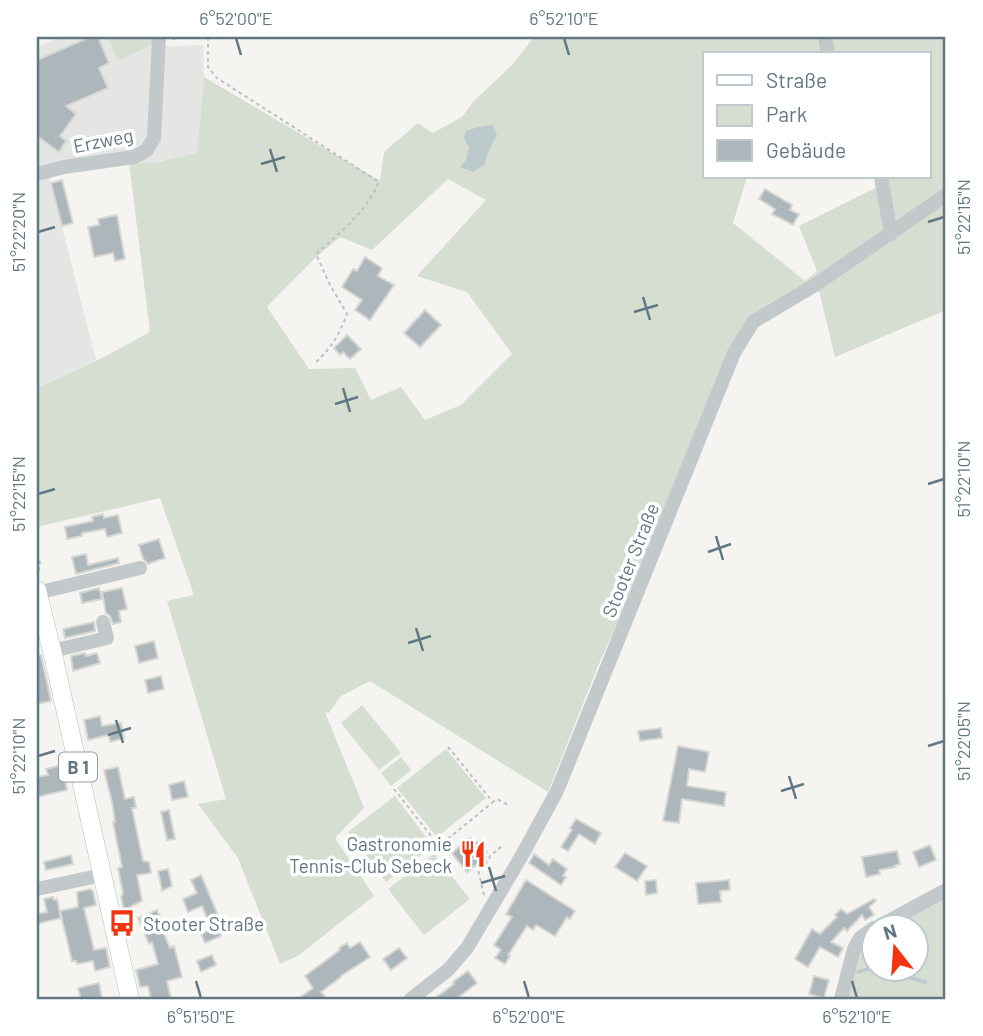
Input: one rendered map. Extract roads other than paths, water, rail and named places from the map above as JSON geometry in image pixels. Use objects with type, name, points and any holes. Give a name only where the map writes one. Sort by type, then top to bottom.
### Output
[{"type":"main road","name":"B 1","points":[[37,592],[130,999]]},
{"type":"street","name":"Erzweg","points":[[37,174],[64,167],[134,157],[147,150],[155,138],[158,39]]},
{"type":"street","points":[[881,178],[891,234]]},
{"type":"street","name":"Stooter Straße","points":[[411,999],[448,970],[467,948],[557,791],[734,354],[753,322],[815,285],[946,195]]},
{"type":"street","points":[[37,592],[140,568]]},
{"type":"street","points":[[52,651],[107,638],[103,622]]},
{"type":"street","points":[[37,889],[102,875]]},
{"type":"street","points":[[901,914],[946,890]]},
{"type":"street","points":[[841,999],[853,949],[860,938]]},
{"type":"place","name":"Gastronomie Tennis-Club Sebeck","points":[[473,854]]},
{"type":"place","name":"Stooter Straße","points":[[122,923]]}]
